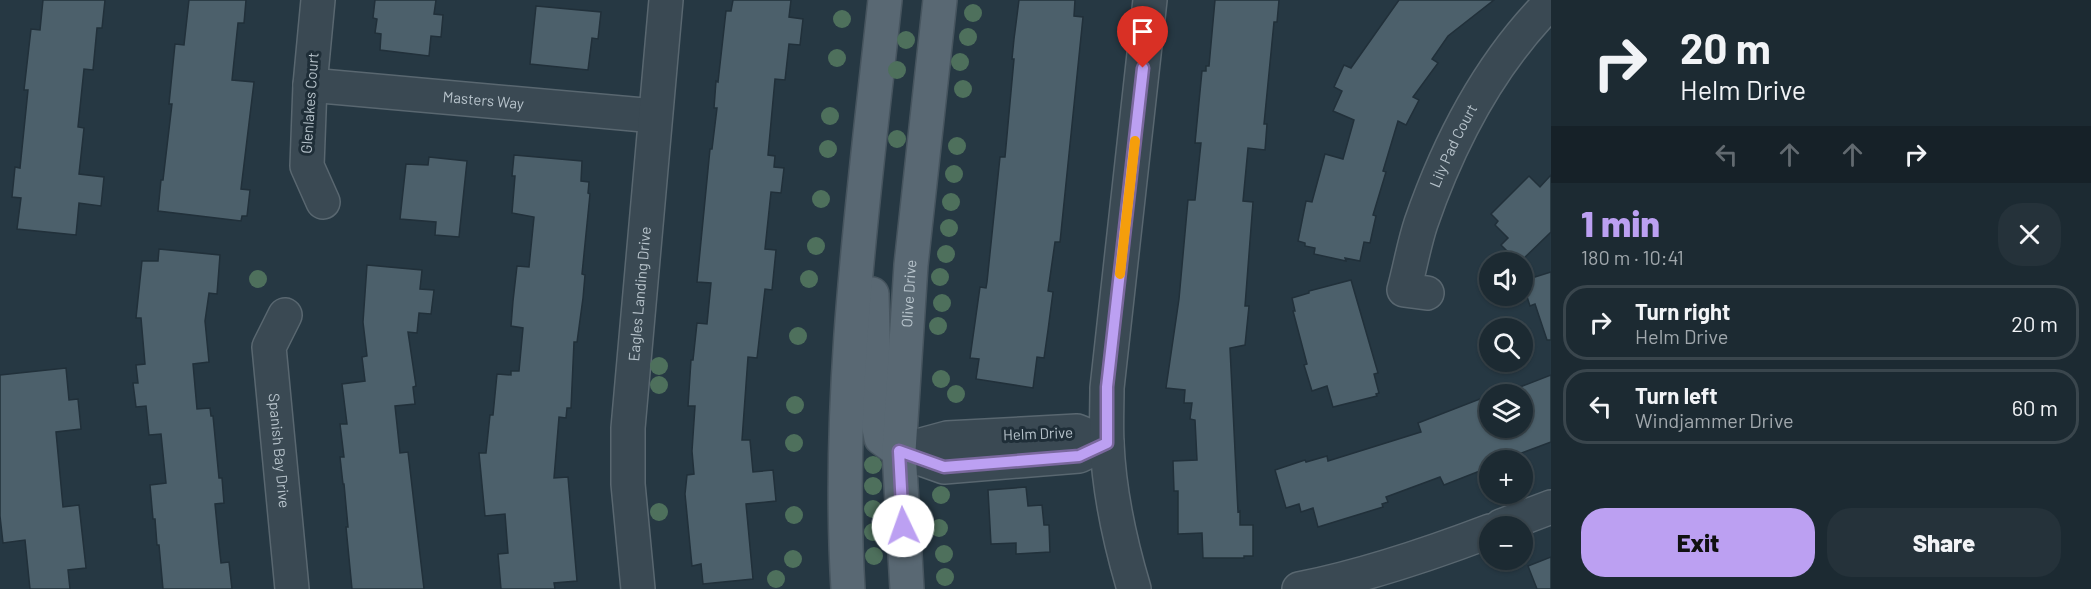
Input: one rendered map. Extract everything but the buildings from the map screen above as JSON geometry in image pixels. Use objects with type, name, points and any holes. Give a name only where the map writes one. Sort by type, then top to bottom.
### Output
[{"type":"main road","points":[[848,589],[846,393],[853,288],[885,0]]},
{"type":"main road","name":"Olive Drive","points":[[907,589],[899,451],[911,265],[940,0]]},
{"type":"main road","points":[[868,155],[875,408],[881,438],[899,451]]},
{"type":"street","name":"Glenlakes Court","points":[[318,0],[310,85],[306,166],[323,202]]},
{"type":"street","name":"Eagles Landing Drive","points":[[638,589],[628,484],[628,428],[666,0]]},
{"type":"street","points":[[1134,589],[1124,556],[1113,497],[1107,443],[1107,387],[1150,0]]},
{"type":"street","name":"Lily Pad Court","points":[[1427,293],[1404,290],[1420,225],[1445,159],[1476,100],[1504,58],[1551,2]]},
{"type":"street","name":"Masters Way","points":[[310,85],[655,116]]},
{"type":"street","name":"Spanish Bay Drive","points":[[285,315],[269,347],[292,589]]},
{"type":"street","name":"Helm Drive","points":[[899,451],[944,467],[1079,456],[1107,443]]},
{"type":"street","points":[[1527,516],[1551,507]]},
{"type":"street","points":[[1299,589],[1338,585],[1479,535]]},
{"type":"slow traffic","points":[[1120,274],[1135,141]]},
{"type":"route","points":[[903,526],[899,451],[944,467],[1079,456],[1107,443],[1107,387],[1143,68]]}]
